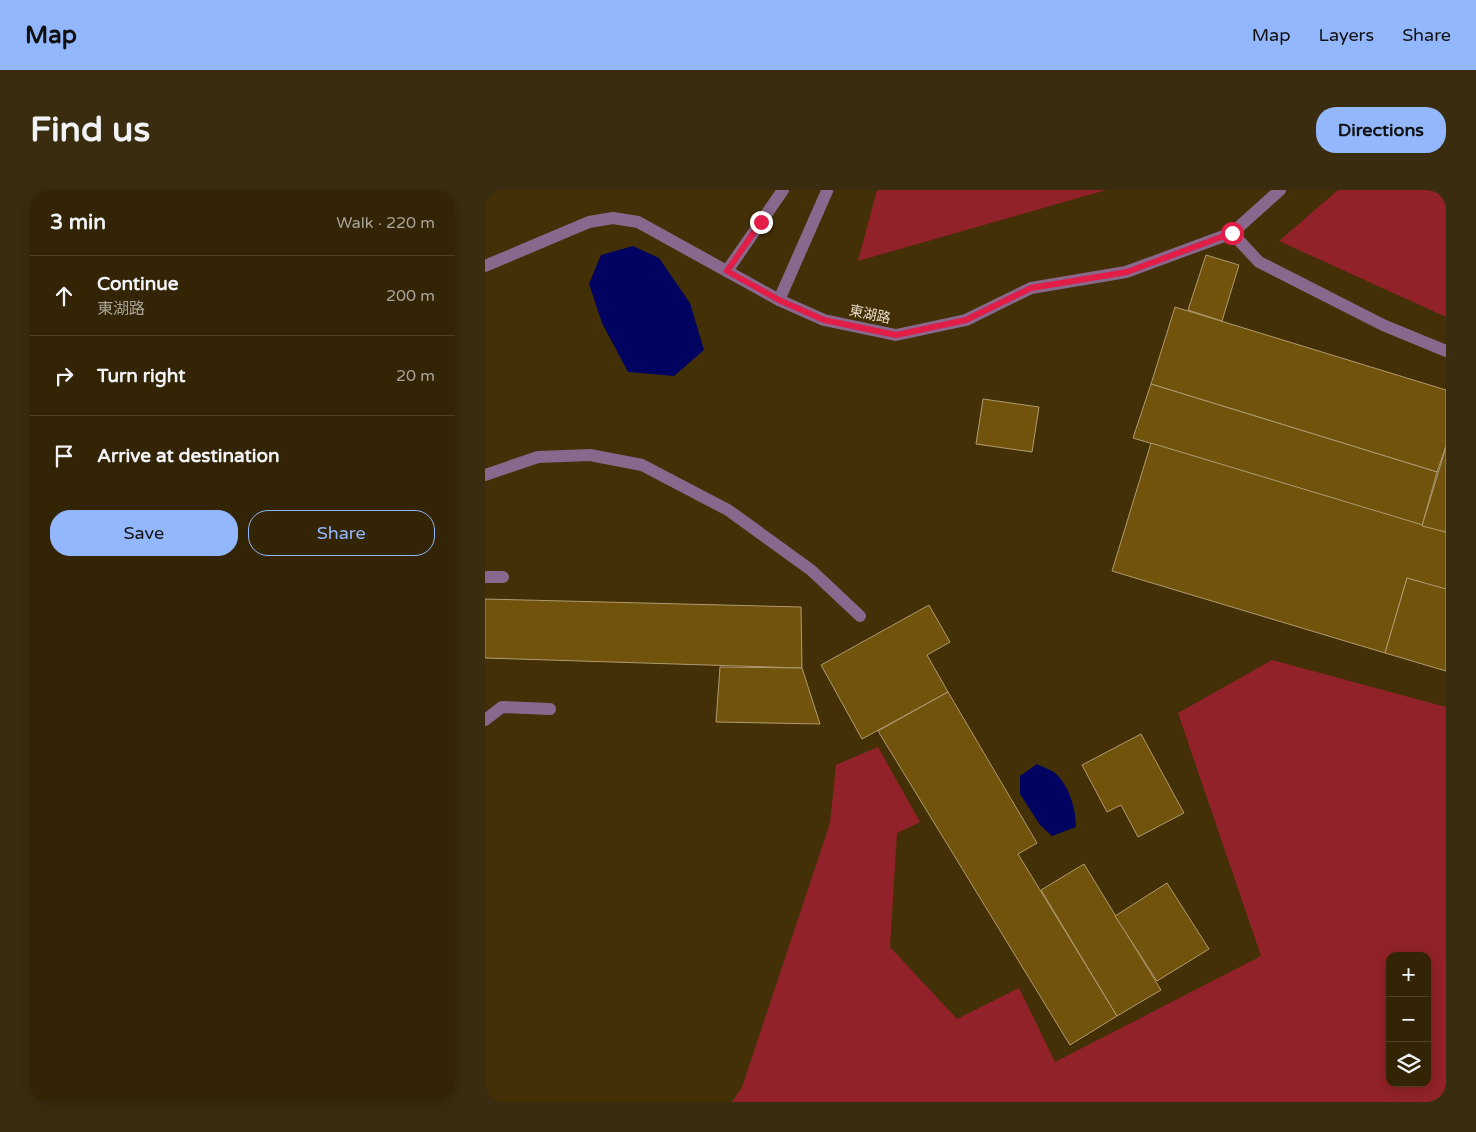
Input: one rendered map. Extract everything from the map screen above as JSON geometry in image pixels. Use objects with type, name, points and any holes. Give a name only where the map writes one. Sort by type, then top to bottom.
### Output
[{"type":"street","points":[[727,271],[783,190]]},
{"type":"street","name":"東湖路","points":[[485,266],[589,222],[613,218],[638,222],[779,300],[824,320],[896,335],[966,320],[1031,288],[1127,272],[1232,233],[1280,190]]},
{"type":"street","points":[[779,300],[827,191]]},
{"type":"street","points":[[1232,233],[1259,262],[1383,325],[1446,351]]},
{"type":"street","points":[[485,475],[538,457],[590,455],[642,465],[728,510],[811,570],[860,616]]},
{"type":"street","points":[[485,577],[503,577]]},
{"type":"street","points":[[485,720],[502,707],[550,709]]},
{"type":"shaded area","points":[[877,190],[1106,190],[858,261]]},
{"type":"shaded area","points":[[1338,190],[1446,190],[1446,317],[1279,241]]},
{"type":"shaded area","points":[[633,246],[659,258],[690,303],[704,350],[674,376],[628,372],[602,323],[589,284],[601,255]]},
{"type":"shaded area","points":[[1272,660],[1446,707],[1446,1102],[732,1102],[742,1087],[830,823],[836,765],[878,747],[920,822],[897,833],[890,947],[957,1019],[1019,988],[1055,1062],[1261,956],[1178,713]]},
{"type":"shaded area","points":[[1037,764],[1051,770],[1064,784],[1073,805],[1076,827],[1052,836],[1040,825],[1020,794],[1020,776]]},
{"type":"building","points":[[1206,255],[1239,265],[1222,321],[1188,310]]},
{"type":"building","points":[[1175,307],[1446,390],[1446,446],[1437,472],[1151,384]]},
{"type":"building","points":[[1151,384],[1437,472],[1422,526],[1133,438]]},
{"type":"building","points":[[983,399],[1039,407],[1032,452],[976,444]]},
{"type":"building","points":[[1151,443],[1446,532],[1446,590],[1407,578],[1385,653],[1112,571]]},
{"type":"building","points":[[1446,447],[1446,532],[1422,526]]},
{"type":"building","points":[[1407,578],[1446,589],[1446,671],[1385,653]]},
{"type":"building","points":[[485,599],[801,607],[802,668],[485,658]]},
{"type":"building","points":[[929,605],[950,642],[927,655],[948,692],[862,739],[821,665]]},
{"type":"building","points":[[720,667],[802,668],[820,724],[716,722]]},
{"type":"building","points":[[948,692],[1037,843],[1018,854],[1117,1016],[1070,1045],[878,731]]},
{"type":"building","points":[[1141,734],[1184,813],[1138,837],[1121,805],[1107,812],[1082,765]]},
{"type":"building","points":[[1084,864],[1161,990],[1117,1016],[1041,890]]},
{"type":"building","points":[[1167,883],[1209,949],[1157,981],[1115,916]]},
{"type":"route","points":[[761,222],[727,271],[779,300],[824,320],[896,335],[966,320],[1031,288],[1127,272],[1232,233]]}]
